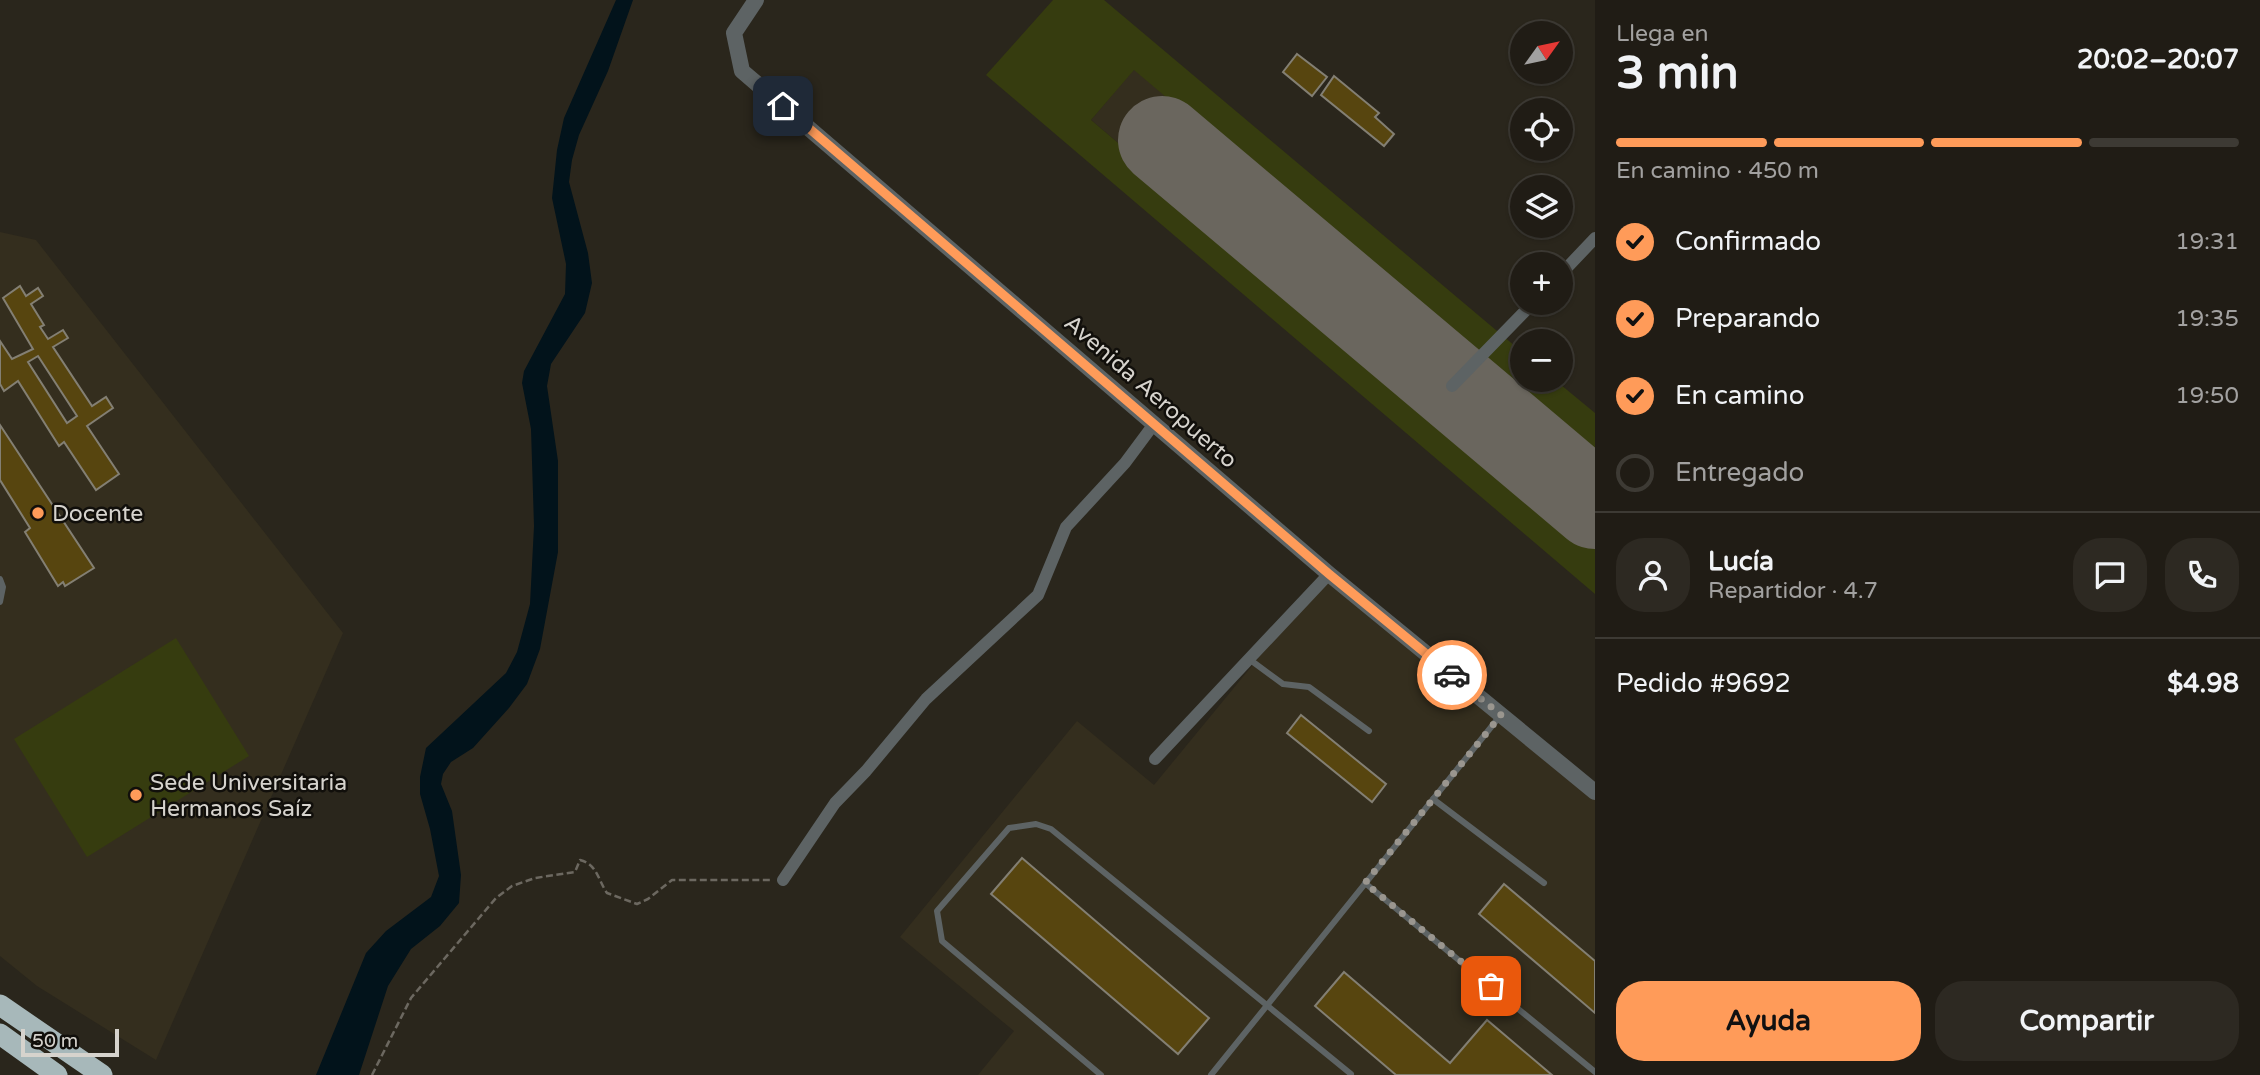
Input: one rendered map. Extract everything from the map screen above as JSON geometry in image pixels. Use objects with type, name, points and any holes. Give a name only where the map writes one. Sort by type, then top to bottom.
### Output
[{"type":"highway","points":[[0,1005],[102,1075]]},
{"type":"highway","points":[[0,1034],[57,1075]]},
{"type":"street","name":"Avenida Aeropuerto","points":[[756,0],[734,33],[742,71],[1329,574],[1595,792]]},
{"type":"street","points":[[1573,261],[1595,238]]},
{"type":"street","points":[[1452,386],[1521,315]]},
{"type":"street","points":[[783,880],[835,803],[866,771],[926,699],[1038,596],[1066,527],[1125,463],[1154,424]]},
{"type":"street","points":[[1155,759],[1329,574]]},
{"type":"lane","points":[[0,579],[3,587],[0,602]]},
{"type":"lane","points":[[1249,659],[1283,684],[1309,687],[1369,731]]},
{"type":"lane","points":[[1211,1075],[1501,715]]},
{"type":"lane","points":[[1433,799],[1544,883]]},
{"type":"lane","points":[[1101,1075],[942,941],[937,911],[1009,828],[1036,824],[1051,829],[1351,1074]]},
{"type":"lane","points":[[1365,883],[1595,1072]]},
{"type":"path","points":[[372,1075],[411,998],[480,915],[512,886],[551,874],[575,872],[580,860],[595,868],[607,893],[637,904],[672,880],[783,880]]},
{"type":"shaded area","points":[[616,0],[633,0],[608,71],[579,135],[569,182],[588,253],[592,283],[585,313],[551,364],[547,386],[558,461],[558,552],[540,649],[527,684],[509,708],[473,748],[451,762],[443,774],[441,784],[452,811],[461,875],[459,903],[440,926],[411,949],[388,986],[359,1075],[316,1075],[366,953],[386,931],[431,897],[439,876],[420,794],[420,777],[426,748],[506,673],[517,652],[530,604],[534,526],[531,429],[522,383],[524,371],[565,294],[566,264],[552,198],[557,150],[564,118]]},
{"type":"shaded area","points":[[1134,69],[1510,388],[1510,392],[1515,392],[1595,460],[1595,546],[1091,120]]},
{"type":"shaded area","name":"Sede Universitaria Hermanos Saíz","points":[[0,232],[36,240],[343,633],[156,1060],[37,986],[0,956]]},
{"type":"shaded area","points":[[1330,571],[1595,791],[1595,1075],[978,1075],[1014,1031],[900,937],[1077,721],[1154,785]]},
{"type":"green space","points":[[1053,0],[1104,0],[1510,342],[1510,388],[1134,70],[1091,120],[1595,546],[1595,594],[986,75]]},
{"type":"green space","points":[[1515,392],[1570,392],[1595,413],[1595,460]]},
{"type":"green space","points":[[176,638],[249,756],[87,857],[14,739]]},
{"type":"building","points":[[1297,54],[1327,77],[1312,96],[1283,72]]},
{"type":"building","points":[[1334,76],[1379,113],[1375,117],[1394,134],[1384,146],[1321,95]]},
{"type":"building","points":[[20,286],[26,296],[38,288],[43,296],[31,304],[44,325],[40,327],[48,339],[63,330],[68,338],[53,347],[92,406],[106,397],[113,408],[87,426],[119,474],[96,490],[64,442],[59,446],[18,381],[4,391],[0,384],[0,341],[12,359],[33,349],[3,298]],"holes":[[[38,356],[77,416],[67,423],[28,362]]]},
{"type":"building","name":"Docente","points":[[0,425],[94,568],[65,586],[63,582],[58,586],[25,532],[30,528],[0,480]]},
{"type":"building","points":[[1301,715],[1386,784],[1372,802],[1287,733]]},
{"type":"building","points":[[1022,858],[1209,1018],[1178,1054],[991,894]]},
{"type":"building","points":[[1504,884],[1595,961],[1595,1013],[1479,914]]},
{"type":"building","points":[[1344,972],[1450,1063],[1487,1020],[1552,1075],[1396,1075],[1315,1006]]},
{"type":"runway","points":[[1162,140],[1595,505]]},
{"type":"way so far","points":[[1452,675],[1501,715],[1365,883],[1491,986]]},
{"type":"place","name":"Docente","points":[[38,513]]},
{"type":"place","name":"Sede Universitaria Hermanos Saíz","points":[[136,795]]},
{"type":"route","points":[[783,106],[1329,574],[1452,675]]}]
